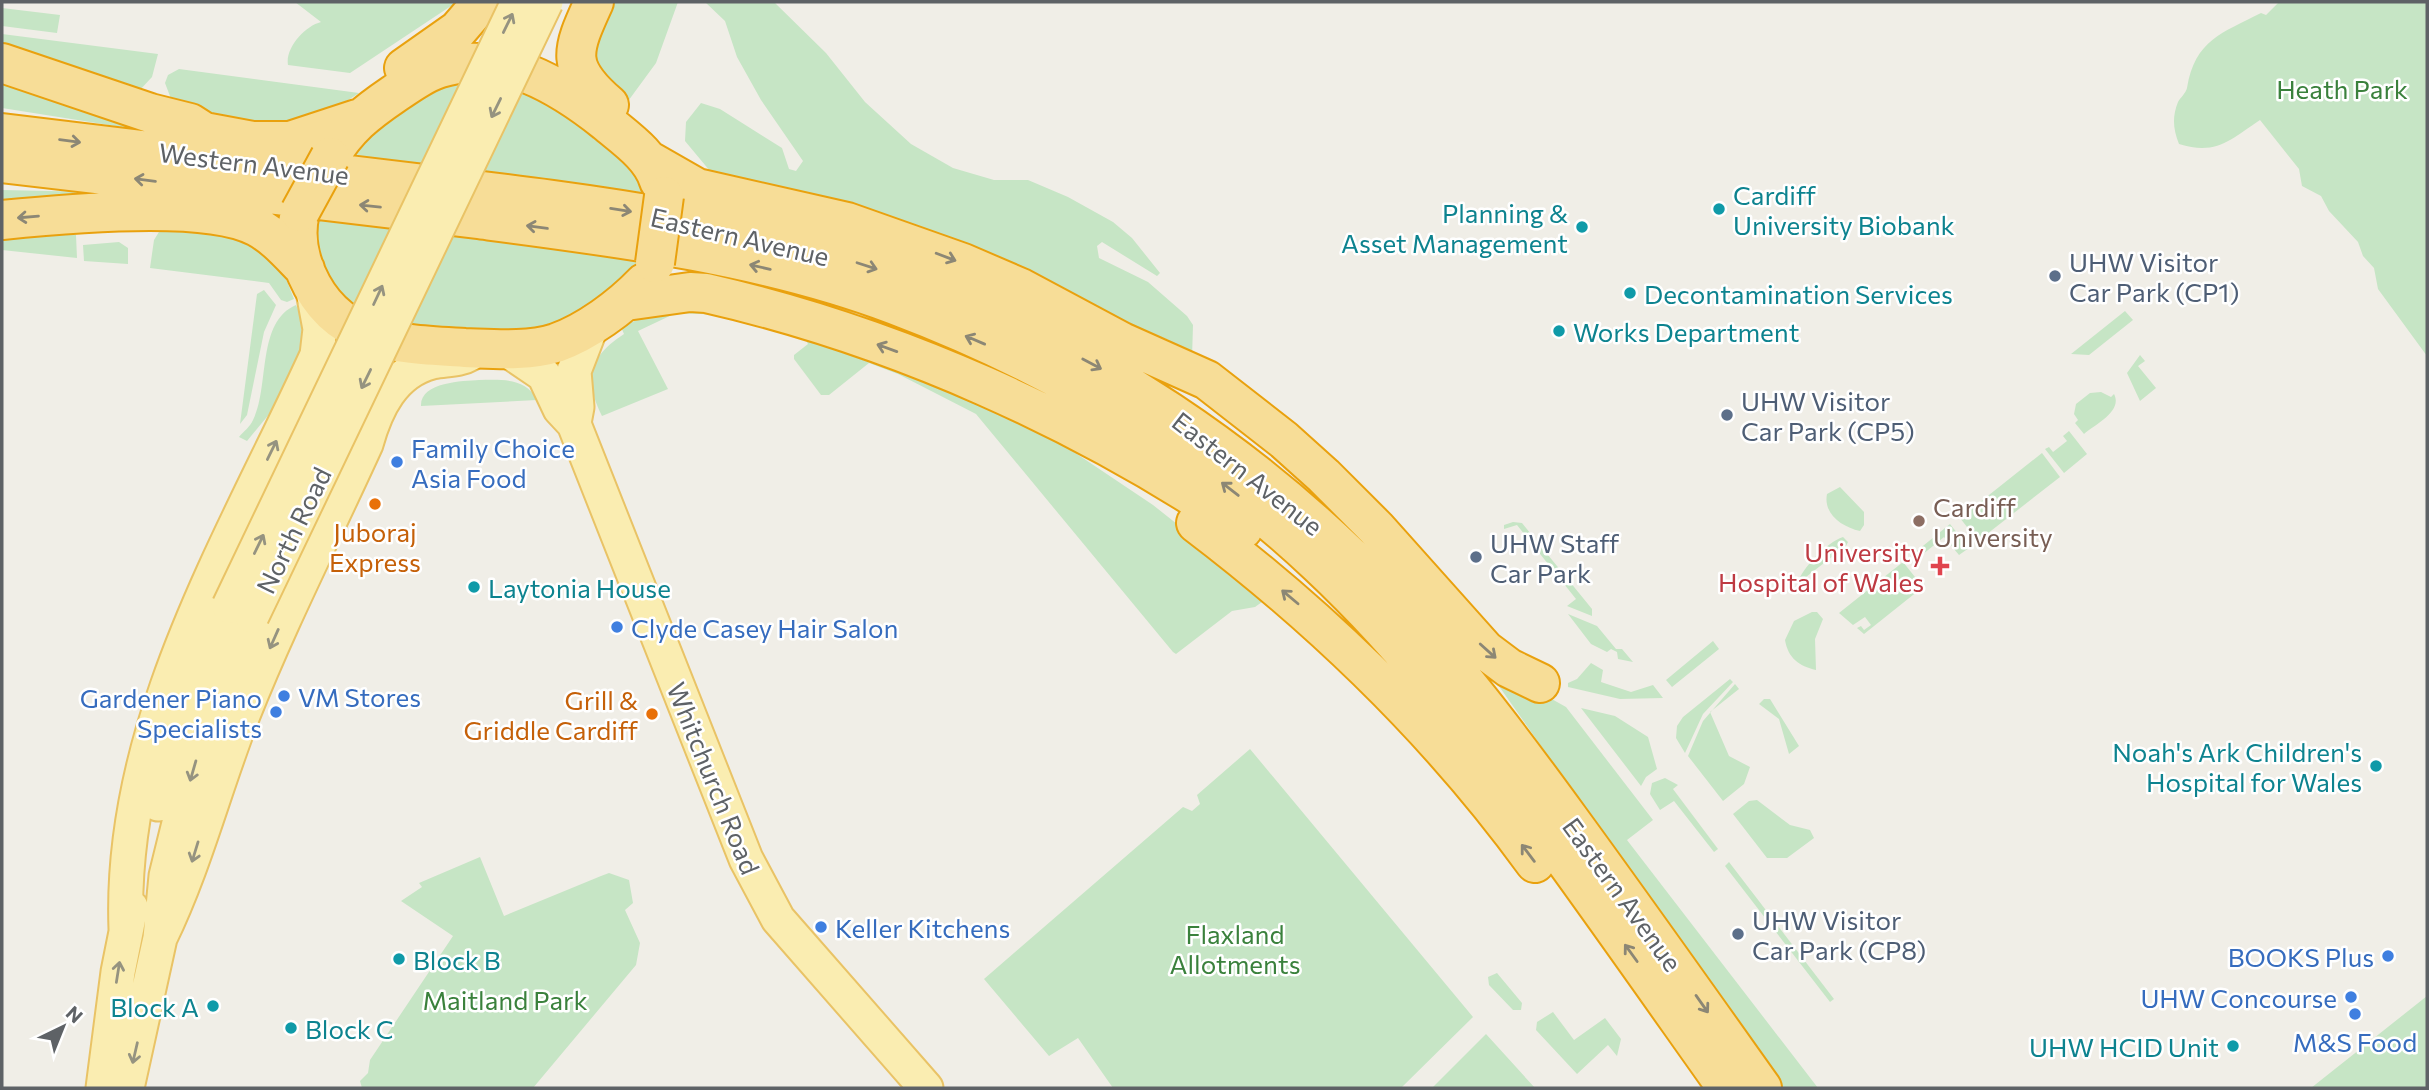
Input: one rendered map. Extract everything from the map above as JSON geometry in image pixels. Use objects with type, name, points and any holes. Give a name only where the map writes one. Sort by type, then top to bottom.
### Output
[{"type":"highway","points":[[190,123],[208,121],[267,128],[322,119],[344,109],[444,41],[467,22],[482,2]]},
{"type":"highway","points":[[2,63],[150,113],[190,123],[204,132],[280,143],[314,135],[357,119],[431,71],[475,27],[493,2]]},
{"type":"highway","points":[[574,96],[558,63],[562,31],[575,2]]},
{"type":"highway","points":[[594,2],[575,52],[578,72],[586,84],[677,162],[716,191]]},
{"type":"highway","points":[[431,71],[461,63],[496,65],[531,75],[574,96],[648,160],[696,188],[848,222],[918,246],[1021,288],[1122,342],[1207,380],[1251,412],[1304,458],[1376,528],[1485,650],[1509,668],[1540,683]]},
{"type":"highway","points":[[308,278],[297,233],[300,212],[330,157],[357,119]]},
{"type":"highway","name":"Western Avenue","points":[[2,134],[505,193]]},
{"type":"highway","points":[[2,220],[94,212],[175,213],[232,219],[258,227],[276,240],[340,319],[368,335],[406,345],[491,348],[556,342],[626,301],[645,282],[655,263],[664,196],[657,174],[648,160]]},
{"type":"highway","name":"Western Avenue","points":[[2,163],[463,217]]},
{"type":"highway","name":"Eastern Avenue","points":[[505,193],[733,230],[862,264],[976,306],[1104,371],[1216,443],[1301,511],[1422,630],[1727,1088]]},
{"type":"highway","name":"Eastern Avenue","points":[[463,217],[611,237],[791,274],[893,304],[1038,367],[1142,427],[1219,480],[1289,537],[1508,758],[1762,1088]]},
{"type":"highway","points":[[626,301],[690,292],[748,304],[887,348],[1062,424],[1208,505],[1295,568],[1384,651],[1508,758]]},
{"type":"highway","points":[[1122,342],[1214,405],[1345,521],[1396,573],[1508,758]]},
{"type":"highway","points":[[1062,424],[1296,602],[1366,665],[1414,715],[1528,853],[1695,1088]]},
{"type":"main road","name":"North Road","points":[[127,1088],[160,938],[166,876],[167,816],[192,696],[224,617],[518,2]]},
{"type":"main road","name":"North Road","points":[[103,1088],[126,929],[167,816],[203,739],[242,637],[546,2]]},
{"type":"main road","points":[[126,929],[124,879],[159,709],[192,620],[317,355],[320,329],[308,278]]},
{"type":"main road","name":"Whitchurch Road","points":[[574,424],[577,407],[574,371],[593,322]]},
{"type":"main road","points":[[160,938],[184,889],[214,795],[266,657],[366,444],[373,419],[388,392],[412,370],[431,363],[462,359],[491,348]]},
{"type":"main road","name":"Whitchurch Road","points":[[491,348],[544,375],[561,410],[574,424],[759,888],[778,919],[926,1088]]},
{"type":"green space","points":[[295,2],[457,2],[350,73],[288,65],[290,52],[297,39],[321,22]]},
{"type":"green space","points":[[609,2],[678,2],[656,63],[623,108],[605,92],[588,36]]},
{"type":"green space","points":[[705,2],[774,2],[826,53],[865,102],[911,144],[953,168],[994,180],[1028,180],[1068,197],[1113,222],[1132,238],[1160,273],[1157,276],[1102,242],[1097,246],[1099,258],[1148,282],[1187,316],[1193,325],[1192,358],[1169,340],[710,171],[685,141],[686,122],[701,103],[720,109],[782,148],[789,169],[796,171],[803,161],[761,100],[737,57],[725,21]]},
{"type":"green space","name":"Heath Park","points":[[2279,2],[2427,2],[2427,356],[2378,289],[2374,268],[2363,256],[2358,242],[2329,211],[2321,196],[2302,186],[2299,169],[2260,120],[2232,139],[2214,147],[2179,144],[2174,123],[2176,107],[2186,90],[2196,59],[2212,40],[2261,13],[2266,15]]},
{"type":"green space","points":[[2,8],[60,15],[57,33],[2,26]]},
{"type":"green space","points":[[2,34],[158,54],[152,77],[138,92],[2,52]]},
{"type":"green space","points":[[179,69],[359,93],[317,114],[293,119],[243,122],[218,119],[173,104],[165,83],[168,75]]},
{"type":"green space","points":[[468,75],[425,167],[348,160],[358,143],[384,117],[416,98]]},
{"type":"green space","points":[[2,78],[178,136],[2,108]]},
{"type":"green space","points":[[521,83],[627,156],[649,201],[477,177]]},
{"type":"green space","points":[[2,190],[140,193],[2,207]]},
{"type":"green space","points":[[322,214],[399,220],[354,313],[319,269],[316,229]]},
{"type":"green space","points":[[162,227],[236,230],[283,271],[294,299],[287,302],[281,300],[269,283],[150,268],[154,240]]},
{"type":"green space","points":[[36,230],[76,235],[77,258],[2,250],[2,231]]},
{"type":"green space","points":[[452,230],[640,258],[638,266],[627,281],[564,321],[532,330],[404,331]]},
{"type":"green space","points":[[119,242],[128,248],[128,264],[84,261],[83,245]]},
{"type":"green space","points":[[264,290],[276,305],[264,332],[247,415],[240,424],[257,294]]},
{"type":"green space","points":[[296,305],[307,329],[290,389],[247,441],[239,437],[252,422],[258,406],[269,340],[283,313]]},
{"type":"green space","points":[[696,306],[774,329],[725,315],[676,313],[638,331],[668,389],[602,416],[593,390],[593,369],[604,351],[624,334],[621,327],[648,315]]},
{"type":"green space","points":[[2125,311],[2133,320],[2089,355],[2071,354]]},
{"type":"green space","points":[[804,337],[882,360],[1056,440],[1153,505],[1269,597],[1255,607],[1232,611],[1176,654],[976,414],[898,374],[869,363],[829,395],[821,395],[794,359],[794,355],[808,344]]},
{"type":"green space","points":[[2140,355],[2145,361],[2138,366],[2156,388],[2140,401],[2127,373]]},
{"type":"green space","points":[[512,381],[526,387],[537,400],[421,406],[427,392],[435,387],[453,382]]},
{"type":"green space","points":[[2101,392],[2111,397],[2114,394],[2115,406],[2107,417],[2084,434],[2075,423],[2078,420],[2074,414],[2076,404],[2090,393]]},
{"type":"green space","points":[[2069,431],[2087,454],[2064,473],[2045,449],[2049,447],[2053,452],[2067,441],[2063,436]]},
{"type":"green space","points":[[2042,453],[2060,477],[1978,541],[1960,518]]},
{"type":"green space","points":[[1840,487],[1864,512],[1864,525],[1860,531],[1841,523],[1828,508],[1827,494]]},
{"type":"green space","points":[[1522,523],[1592,609],[1592,616],[1567,606],[1576,599],[1517,525],[1504,529],[1504,525]]},
{"type":"green space","points":[[1950,524],[1969,548],[1959,555],[1944,537],[1917,559],[1913,554]]},
{"type":"green space","points":[[1843,537],[1848,542],[1846,546],[1797,584],[1816,556],[1829,544]]},
{"type":"green space","points":[[1903,562],[1923,587],[1864,634],[1857,628],[1861,626],[1864,630],[1871,625],[1865,617],[1853,625],[1839,613]]},
{"type":"green space","points":[[1817,612],[1823,619],[1815,639],[1816,670],[1795,660],[1785,640],[1794,621]]},
{"type":"green space","points":[[1568,614],[1597,626],[1616,649],[1622,649],[1633,662],[1618,659],[1617,652],[1611,649],[1607,652],[1591,644]]},
{"type":"green space","points":[[1713,641],[1719,649],[1672,687],[1666,680]]},
{"type":"green space","points":[[1591,663],[1603,670],[1601,682],[1631,692],[1653,685],[1663,698],[1620,699],[1568,687],[1568,683],[1577,679]]},
{"type":"green space","points":[[1507,674],[1566,707],[1653,820],[1627,840],[1818,1088],[1782,1088],[1496,682]]},
{"type":"green space","points":[[1730,679],[1733,682],[1703,714],[1685,753],[1676,738],[1677,726],[1683,717]]},
{"type":"green space","points":[[1735,684],[1739,689],[1712,710]]},
{"type":"green space","points":[[1764,699],[1770,699],[1799,746],[1789,754],[1779,719],[1759,704]]},
{"type":"green space","points":[[1581,708],[1615,716],[1648,737],[1657,769],[1646,777],[1641,786]]},
{"type":"green space","points":[[1710,713],[1729,756],[1750,767],[1744,784],[1723,801],[1688,756],[1703,721]]},
{"type":"green space","name":"Flaxland Allotments","points":[[1250,749],[1473,1017],[1401,1088],[1113,1088],[1078,1038],[1049,1056],[984,979],[1183,807],[1192,811],[1200,804],[1197,795]]},
{"type":"green space","points":[[1665,778],[1678,785],[1673,789],[1718,849],[1714,852],[1674,801],[1660,810],[1650,794],[1652,783]]},
{"type":"green space","points":[[1757,800],[1790,825],[1810,830],[1814,838],[1787,858],[1767,858],[1733,814],[1749,801]]},
{"type":"green space","name":"Maitland Park","points":[[480,857],[504,916],[609,873],[629,880],[633,903],[625,910],[640,943],[636,965],[533,1088],[362,1088],[360,1081],[368,1073],[370,1060],[453,936],[401,901],[422,887],[419,883]]},
{"type":"green space","points":[[1729,862],[1834,999],[1830,1002],[1725,866]]},
{"type":"green space","points":[[1497,973],[1522,1003],[1521,1010],[1513,1010],[1489,985],[1488,977]]},
{"type":"green space","points":[[2427,996],[2427,1088],[2311,1088]]},
{"type":"green space","points":[[1553,1012],[1574,1040],[1605,1018],[1621,1039],[1617,1056],[1608,1045],[1577,1074],[1536,1030],[1537,1022]]},
{"type":"green space","points":[[1486,1034],[1535,1088],[1432,1088]]},
{"type":"place","name":"Cardiff University Biobank","points":[[1719,209]]},
{"type":"place","name":"Planning & Asset Management","points":[[1582,227]]},
{"type":"place","name":"UHW Visitor Car Park (CP1)","points":[[2055,276]]},
{"type":"place","name":"Decontamination Services","points":[[1630,293]]},
{"type":"place","name":"Works Department","points":[[1559,331]]},
{"type":"place","name":"UHW Visitor Car Park (CP5)","points":[[1727,415]]},
{"type":"place","name":"Family Choice Asia Food","points":[[397,462]]},
{"type":"place","name":"Juboraj Express","points":[[375,504]]},
{"type":"place","name":"Cardiff University","points":[[1919,521]]},
{"type":"place","name":"UHW Staff Car Park","points":[[1476,557]]},
{"type":"place","name":"University Hospital of Wales","points":[[1940,566]]},
{"type":"place","name":"Laytonia House","points":[[474,587]]},
{"type":"place","name":"Clyde Casey Hair Salon","points":[[617,627]]},
{"type":"place","name":"VM Stores","points":[[284,696]]},
{"type":"place","name":"Gardener Piano Specialists","points":[[276,712]]},
{"type":"place","name":"Grill & Griddle Cardiff","points":[[652,714]]},
{"type":"place","name":"Noah's Ark Children's Hospital for Wales","points":[[2376,766]]},
{"type":"place","name":"Keller Kitchens","points":[[821,927]]},
{"type":"place","name":"UHW Visitor Car Park (CP8)","points":[[1738,934]]},
{"type":"place","name":"BOOKS Plus","points":[[2388,956]]},
{"type":"place","name":"Block B","points":[[399,959]]},
{"type":"place","name":"UHW Concourse","points":[[2351,997]]},
{"type":"place","name":"Block A","points":[[213,1006]]},
{"type":"place","name":"M&S Food","points":[[2355,1014]]},
{"type":"place","name":"Block C","points":[[291,1028]]},
{"type":"place","name":"UHW HCID Unit","points":[[2233,1046]]}]
